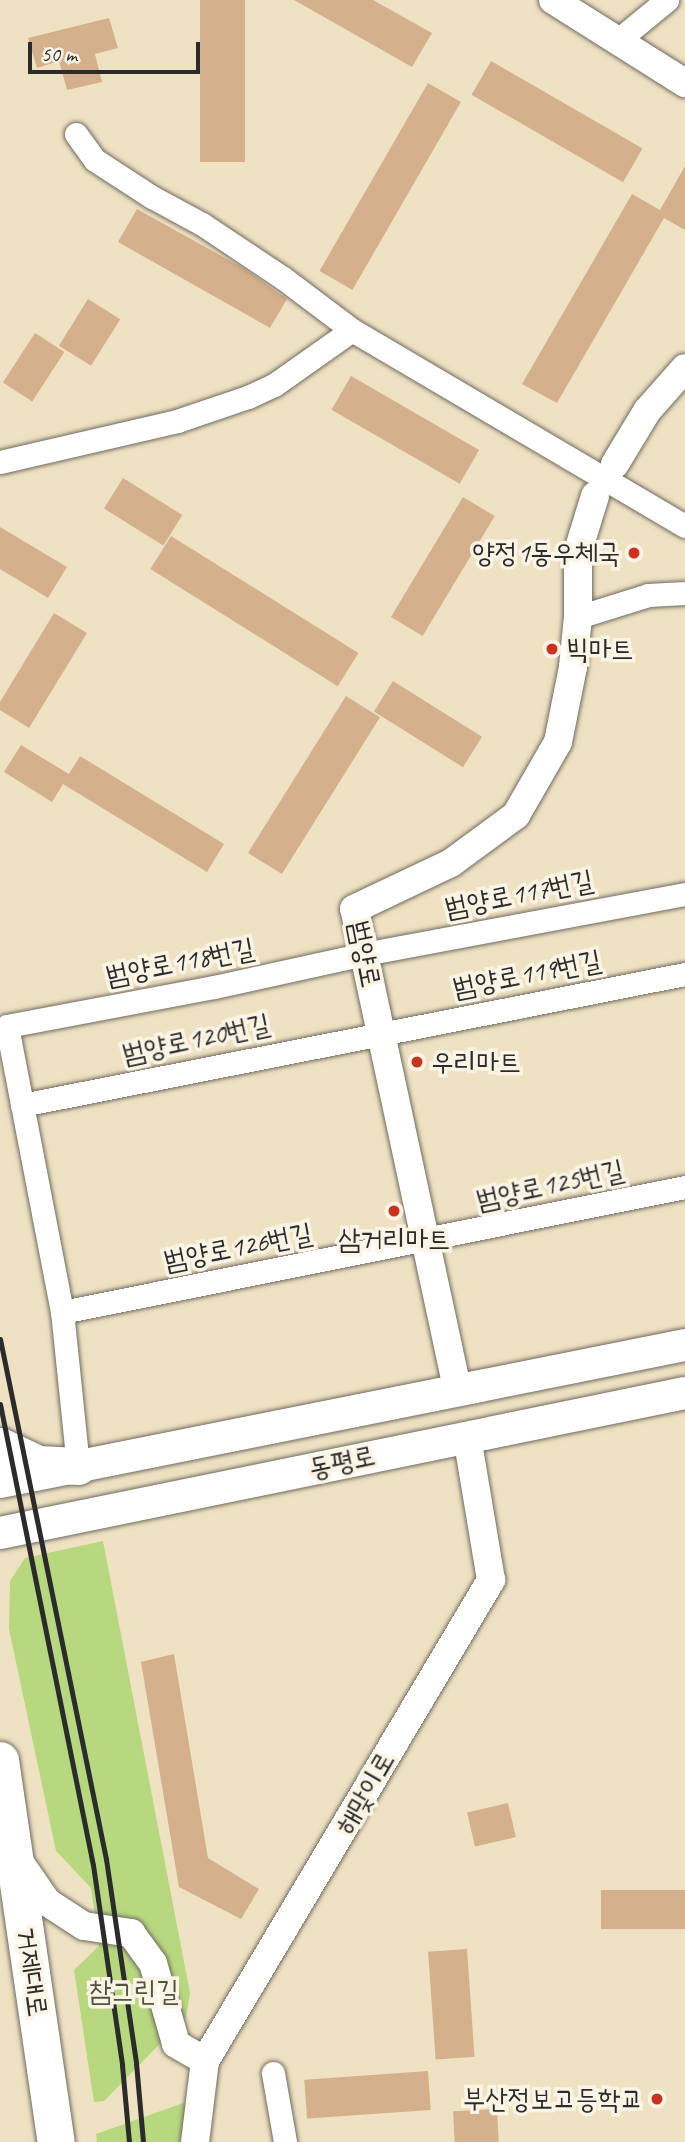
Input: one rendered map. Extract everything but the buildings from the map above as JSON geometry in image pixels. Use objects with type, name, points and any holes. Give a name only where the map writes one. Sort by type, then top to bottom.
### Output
[{"type":"main road","name":"동평로","points":[[0,1482],[457,1388],[685,1345]]},
{"type":"main road","name":"동평로","points":[[0,1532],[685,1393]]},
{"type":"main road","points":[[0,1446],[38,1464],[78,1466]]},
{"type":"main road","name":"거제대로","points":[[2,1781],[56,2142]]},
{"type":"street","points":[[553,0],[685,83]]},
{"type":"street","points":[[617,41],[667,0]]},
{"type":"street","points":[[76,134],[95,160],[152,197],[202,224],[283,278],[352,330],[685,526]]},
{"type":"street","points":[[0,462],[177,421],[248,397],[275,385],[352,330]]},
{"type":"street","points":[[615,464],[647,411],[685,368]]},
{"type":"street","name":"범양로","points":[[457,1388],[354,909],[451,863],[516,815],[558,742],[573,667],[578,617],[578,551],[594,496]]},
{"type":"street","points":[[578,617],[649,595],[685,593]]},
{"type":"street","name":"범양로117번길","points":[[364,954],[685,894]]},
{"type":"street","name":"범양로118번길","points":[[22,1105],[7,1026],[214,987],[364,954]]},
{"type":"street","name":"범양로119번길","points":[[381,1032],[685,974]]},
{"type":"street","name":"범양로120번길","points":[[22,1105],[381,1032]]},
{"type":"street","points":[[22,1105],[62,1312],[78,1466]]},
{"type":"street","name":"범양로125번길","points":[[426,1241],[685,1187]]},
{"type":"street","name":"범양로126번길","points":[[62,1312],[426,1241]]},
{"type":"street","name":"해맞이로","points":[[195,2142],[205,2061],[491,1580],[467,1436]]},
{"type":"street","points":[[15,1855],[47,1902],[84,1926],[131,1933],[153,1963],[176,2044],[205,2061]]},
{"type":"street","points":[[273,2073],[285,2142]]},
{"type":"green space","name":"참그린길","points":[[103,1541],[190,1993],[186,2017],[104,2101],[94,2102],[74,1970],[99,1946],[91,1888],[56,1851],[9,1629],[10,1581],[25,1558]]},
{"type":"green space","points":[[186,2102],[185,2142],[97,2142],[96,2134]]},
{"type":"railway","points":[[0,1339],[106,1859],[136,2063],[143,2142]]},
{"type":"railway","points":[[0,1404],[93,1865],[122,2065],[129,2142]]},
{"type":"place","name":"양정1동우체국","points":[[634,553]]},
{"type":"place","name":"빅마트","points":[[552,649]]},
{"type":"place","name":"우리마트","points":[[417,1062]]},
{"type":"place","name":"삼거리마트","points":[[394,1211]]},
{"type":"place","name":"부산정보고등학교","points":[[657,2099]]}]
